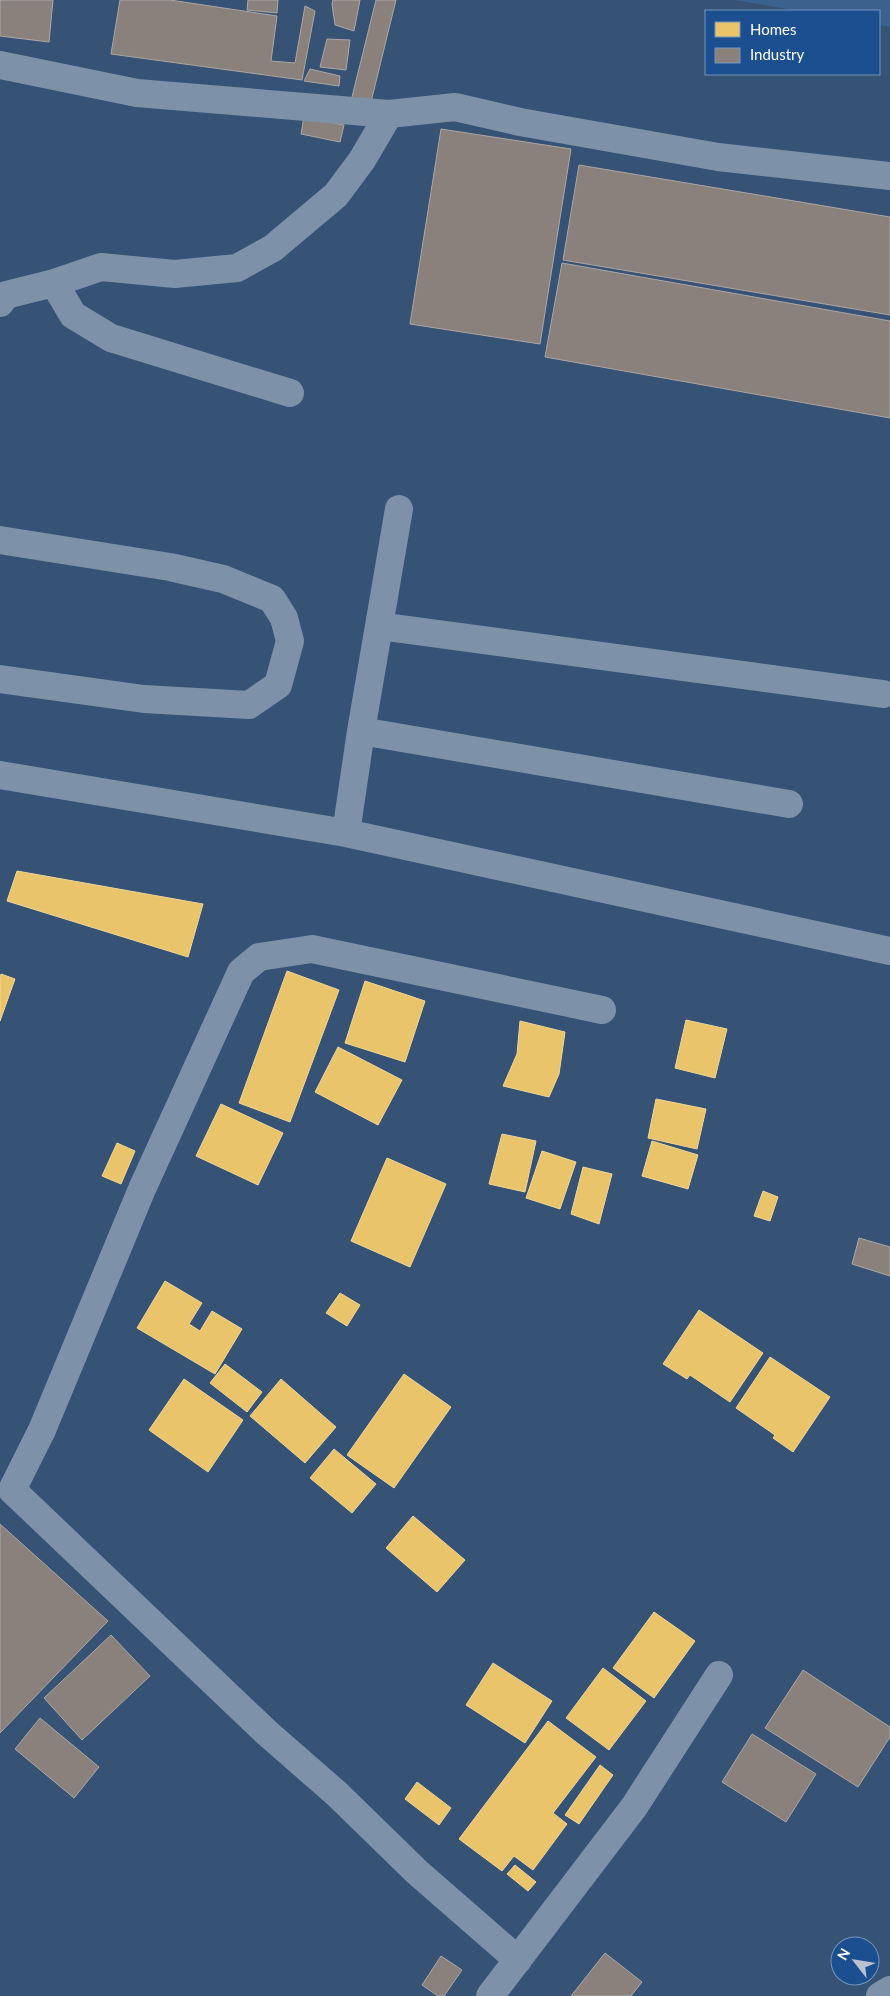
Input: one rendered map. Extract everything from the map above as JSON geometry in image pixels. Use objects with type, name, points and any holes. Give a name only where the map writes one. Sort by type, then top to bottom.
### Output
[{"type":"lane","points":[[0,65],[137,93],[389,114],[455,107],[520,122],[718,157],[890,176]]},
{"type":"lane","points":[[0,302],[6,295],[54,283],[101,267],[175,274],[237,268],[274,248],[336,195],[362,160],[389,114]]},
{"type":"lane","points":[[54,283],[73,315],[111,338],[290,393]]},
{"type":"lane","points":[[346,833],[399,509]]},
{"type":"lane","points":[[0,540],[170,567],[223,580],[272,599],[284,618],[290,641],[278,685],[249,705],[144,699],[0,679]]},
{"type":"lane","points":[[379,626],[883,694]]},
{"type":"lane","points":[[362,731],[789,804]]},
{"type":"lane","points":[[0,776],[346,833],[890,951]]},
{"type":"lane","points":[[518,1960],[417,1872],[337,1794],[266,1732],[6,1488],[42,1430],[142,1189],[241,972],[259,957],[312,949],[602,1010]]},
{"type":"lane","points":[[490,1996],[634,1807],[718,1675]]},
{"type":"lane","points":[[880,1996],[890,1990]]},
{"type":"water","points":[[734,0],[890,0],[890,27],[880,25],[880,10],[794,10]]},
{"type":"building: Homes","points":[[17,871],[203,904],[188,957],[7,901]]},
{"type":"building: Homes","points":[[287,971],[339,990],[290,1122],[239,1103]]},
{"type":"building: Homes","points":[[1,974],[15,979],[0,1021],[0,978]]},
{"type":"building: Homes","points":[[365,981],[425,1001],[405,1062],[345,1043]]},
{"type":"building: Homes","points":[[686,1020],[727,1029],[715,1078],[675,1068]]},
{"type":"building: Homes","points":[[520,1021],[565,1032],[559,1074],[549,1097],[503,1086],[517,1054]]},
{"type":"building: Homes","points":[[338,1047],[402,1080],[378,1125],[315,1092]]},
{"type":"building: Homes","points":[[656,1099],[706,1109],[697,1149],[648,1138]]},
{"type":"building: Homes","points":[[221,1104],[283,1133],[258,1185],[196,1156]]},
{"type":"building: Homes","points":[[502,1134],[536,1141],[525,1192],[489,1184]]},
{"type":"building: Homes","points":[[652,1141],[698,1155],[688,1189],[642,1176]]},
{"type":"building: Homes","points":[[117,1143],[135,1151],[121,1184],[102,1176]]},
{"type":"building: Homes","points":[[542,1151],[576,1162],[560,1209],[526,1198]]},
{"type":"building: Homes","points":[[387,1158],[446,1184],[410,1267],[351,1241]]},
{"type":"building: Homes","points":[[583,1167],[612,1174],[599,1224],[571,1214]]},
{"type":"building: Homes","points":[[763,1191],[778,1197],[770,1221],[754,1216]]},
{"type":"building: Homes","points":[[165,1281],[202,1303],[189,1324],[200,1331],[212,1311],[242,1329],[215,1374],[137,1328]]},
{"type":"building: Homes","points":[[340,1293],[360,1305],[347,1326],[326,1313]]},
{"type":"building: Homes","points":[[699,1310],[763,1353],[730,1402],[690,1375],[687,1379],[663,1364]]},
{"type":"building: Homes","points":[[770,1357],[830,1397],[793,1452],[773,1438],[775,1435],[736,1408]]},
{"type":"building: Homes","points":[[225,1364],[262,1392],[247,1412],[210,1383]]},
{"type":"building: Homes","points":[[404,1374],[451,1407],[394,1488],[347,1455]]},
{"type":"building: Homes","points":[[184,1379],[243,1420],[208,1472],[149,1430]]},
{"type":"building: Homes","points":[[281,1379],[336,1427],[305,1463],[250,1416]]},
{"type":"building: Homes","points":[[334,1449],[376,1484],[352,1513],[310,1478]]},
{"type":"building: Homes","points":[[413,1516],[465,1560],[437,1592],[386,1548]]},
{"type":"building: Homes","points":[[654,1612],[695,1641],[654,1698],[613,1668]]},
{"type":"building: Homes","points":[[493,1663],[552,1701],[525,1743],[466,1705]]},
{"type":"building: Homes","points":[[603,1668],[646,1701],[609,1750],[566,1718]]},
{"type":"building: Homes","points":[[548,1721],[596,1757],[553,1813],[567,1824],[533,1870],[514,1856],[502,1871],[459,1839]]},
{"type":"building: Homes","points":[[600,1765],[613,1775],[579,1824],[565,1815]]},
{"type":"building: Homes","points":[[417,1782],[451,1808],[439,1825],[405,1799]]},
{"type":"building: Homes","points":[[515,1865],[536,1882],[528,1891],[507,1874]]},
{"type":"building: Industry","points":[[0,0],[53,0],[49,42],[0,36]]},
{"type":"building: Industry","points":[[120,0],[170,0],[277,16],[271,61],[295,63],[305,6],[315,11],[302,80],[111,54]]},
{"type":"building: Industry","points":[[248,0],[278,0],[277,13],[247,10]]},
{"type":"building: Industry","points":[[333,0],[360,0],[354,31],[335,25]]},
{"type":"building: Industry","points":[[376,0],[396,0],[370,106],[351,101]]},
{"type":"building: Industry","points":[[327,39],[350,40],[346,70],[320,67]]},
{"type":"building: Industry","points":[[310,69],[340,76],[339,86],[304,81]]},
{"type":"building: Industry","points":[[304,117],[344,125],[340,142],[301,134]]},
{"type":"building: Industry","points":[[441,129],[571,149],[540,344],[410,324]]},
{"type":"building: Industry","points":[[579,165],[890,217],[890,315],[563,260]]},
{"type":"building: Industry","points":[[562,263],[890,321],[890,418],[545,357]]},
{"type":"building: Industry","points":[[859,1238],[890,1247],[890,1276],[852,1264]]},
{"type":"building: Industry","points":[[0,1524],[108,1621],[0,1733]]},
{"type":"building: Industry","points":[[111,1635],[150,1676],[82,1740],[44,1698]]},
{"type":"building: Industry","points":[[803,1670],[890,1727],[890,1737],[858,1787],[765,1728]]},
{"type":"building: Industry","points":[[40,1718],[99,1767],[74,1798],[15,1749]]},
{"type":"building: Industry","points":[[752,1734],[816,1774],[786,1822],[722,1782]]},
{"type":"building: Industry","points":[[605,1953],[642,1982],[631,1996],[571,1996]]},
{"type":"building: Industry","points":[[441,1956],[462,1970],[444,1996],[438,1996],[422,1985]]}]
